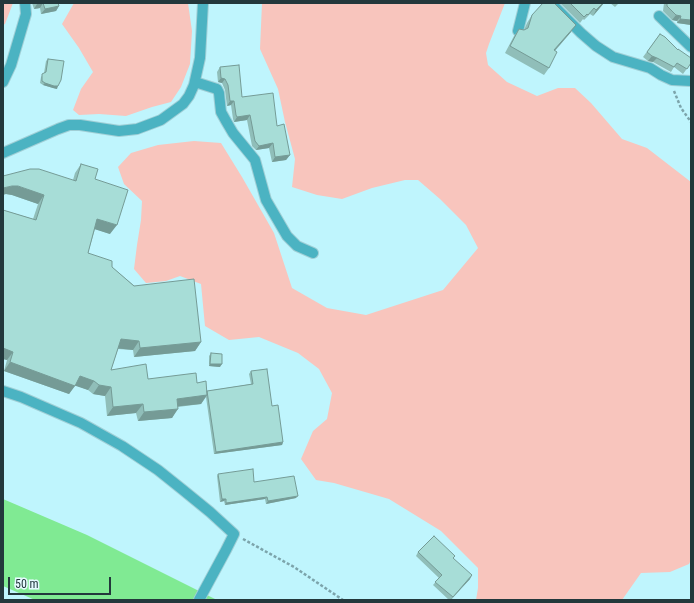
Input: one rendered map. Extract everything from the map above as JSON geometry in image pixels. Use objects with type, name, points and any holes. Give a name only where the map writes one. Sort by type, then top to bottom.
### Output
[{"type":"street","points":[[3,82],[11,65],[26,14],[25,3]]},
{"type":"street","points":[[3,153],[69,125],[119,131],[136,130],[161,120],[183,104],[189,96],[195,82],[200,58],[203,3]]},
{"type":"street","points":[[518,31],[525,3]]},
{"type":"street","points":[[551,3],[581,33],[596,46],[613,57],[650,68],[672,80],[691,80]]},
{"type":"street","points":[[659,16],[691,47]]},
{"type":"street","points":[[195,82],[217,89],[219,93],[221,112],[234,133],[255,160],[269,206],[287,236],[297,246],[313,253]]},
{"type":"street","points":[[3,391],[21,397],[81,423],[122,446],[158,470],[210,512],[234,534],[200,600]]},
{"type":"path","points":[[672,80],[681,108],[691,122]]},
{"type":"path","points":[[234,534],[294,567],[343,600]]},
{"type":"shaded area","points":[[3,3],[13,3],[5,24],[3,25]]},
{"type":"shaded area","points":[[74,3],[188,3],[192,31],[190,64],[181,87],[171,102],[126,116],[99,114],[79,115],[73,110],[81,89],[93,72],[79,48],[62,24]]},
{"type":"shaded area","points":[[262,3],[505,3],[486,53],[488,65],[507,82],[537,96],[558,88],[575,88],[591,103],[622,139],[647,148],[691,182],[691,560],[689,564],[670,572],[641,573],[622,600],[476,600],[478,588],[478,568],[441,531],[389,499],[334,483],[316,480],[301,459],[313,431],[327,419],[332,393],[319,369],[298,353],[259,337],[229,340],[205,326],[201,284],[180,276],[166,281],[146,283],[134,269],[141,220],[142,201],[124,184],[118,167],[131,153],[158,145],[194,141],[221,143],[274,233],[292,288],[327,308],[366,315],[443,290],[478,248],[466,225],[418,180],[405,180],[372,188],[342,199],[317,195],[292,187],[295,159],[278,89],[260,49]]},
{"type":"shaded area","points":[[3,499],[87,535],[217,600],[35,600],[3,586]]},
{"type":"building","points":[[43,3],[58,3],[59,6],[45,9]]},
{"type":"building","points":[[543,3],[554,3],[576,25],[554,50],[557,52],[549,68],[510,46],[519,29],[524,30],[528,28],[532,15]]},
{"type":"building","points":[[570,3],[603,3],[596,10],[594,8],[584,17]]},
{"type":"building","points":[[667,3],[691,3],[691,20],[680,19],[681,16],[676,15],[667,6]]},
{"type":"building","points":[[660,34],[678,50],[691,58],[691,63],[687,69],[677,63],[674,67],[647,52]]},
{"type":"building","points":[[48,59],[64,61],[61,80],[58,86],[42,81],[42,74],[46,72]]},
{"type":"building","points":[[239,65],[242,97],[273,93],[277,126],[284,124],[290,155],[275,157],[273,143],[259,146],[255,141],[250,115],[237,117],[234,101],[230,101],[228,85],[225,79],[221,78],[220,67]]},
{"type":"building","points":[[81,164],[98,169],[95,179],[128,190],[117,225],[97,219],[88,253],[112,261],[112,267],[134,286],[194,279],[201,342],[140,348],[139,341],[121,339],[111,370],[146,364],[148,379],[196,373],[197,383],[206,381],[207,395],[177,399],[178,409],[144,412],[143,404],[113,407],[111,387],[99,385],[94,381],[80,376],[75,386],[10,362],[13,352],[3,348],[3,210],[36,220],[44,195],[18,186],[3,188],[3,176],[30,169],[39,169],[76,181]]},
{"type":"building","points":[[211,353],[222,354],[222,364],[210,364]]},
{"type":"building","points":[[267,369],[272,406],[278,405],[283,442],[216,452],[207,391],[253,384],[251,371]]},
{"type":"building","points":[[253,469],[254,482],[294,476],[298,496],[268,501],[267,497],[226,503],[226,499],[222,499],[218,474]]},
{"type":"building","points":[[434,536],[455,556],[453,558],[472,575],[453,597],[435,582],[442,575],[418,552]]}]
